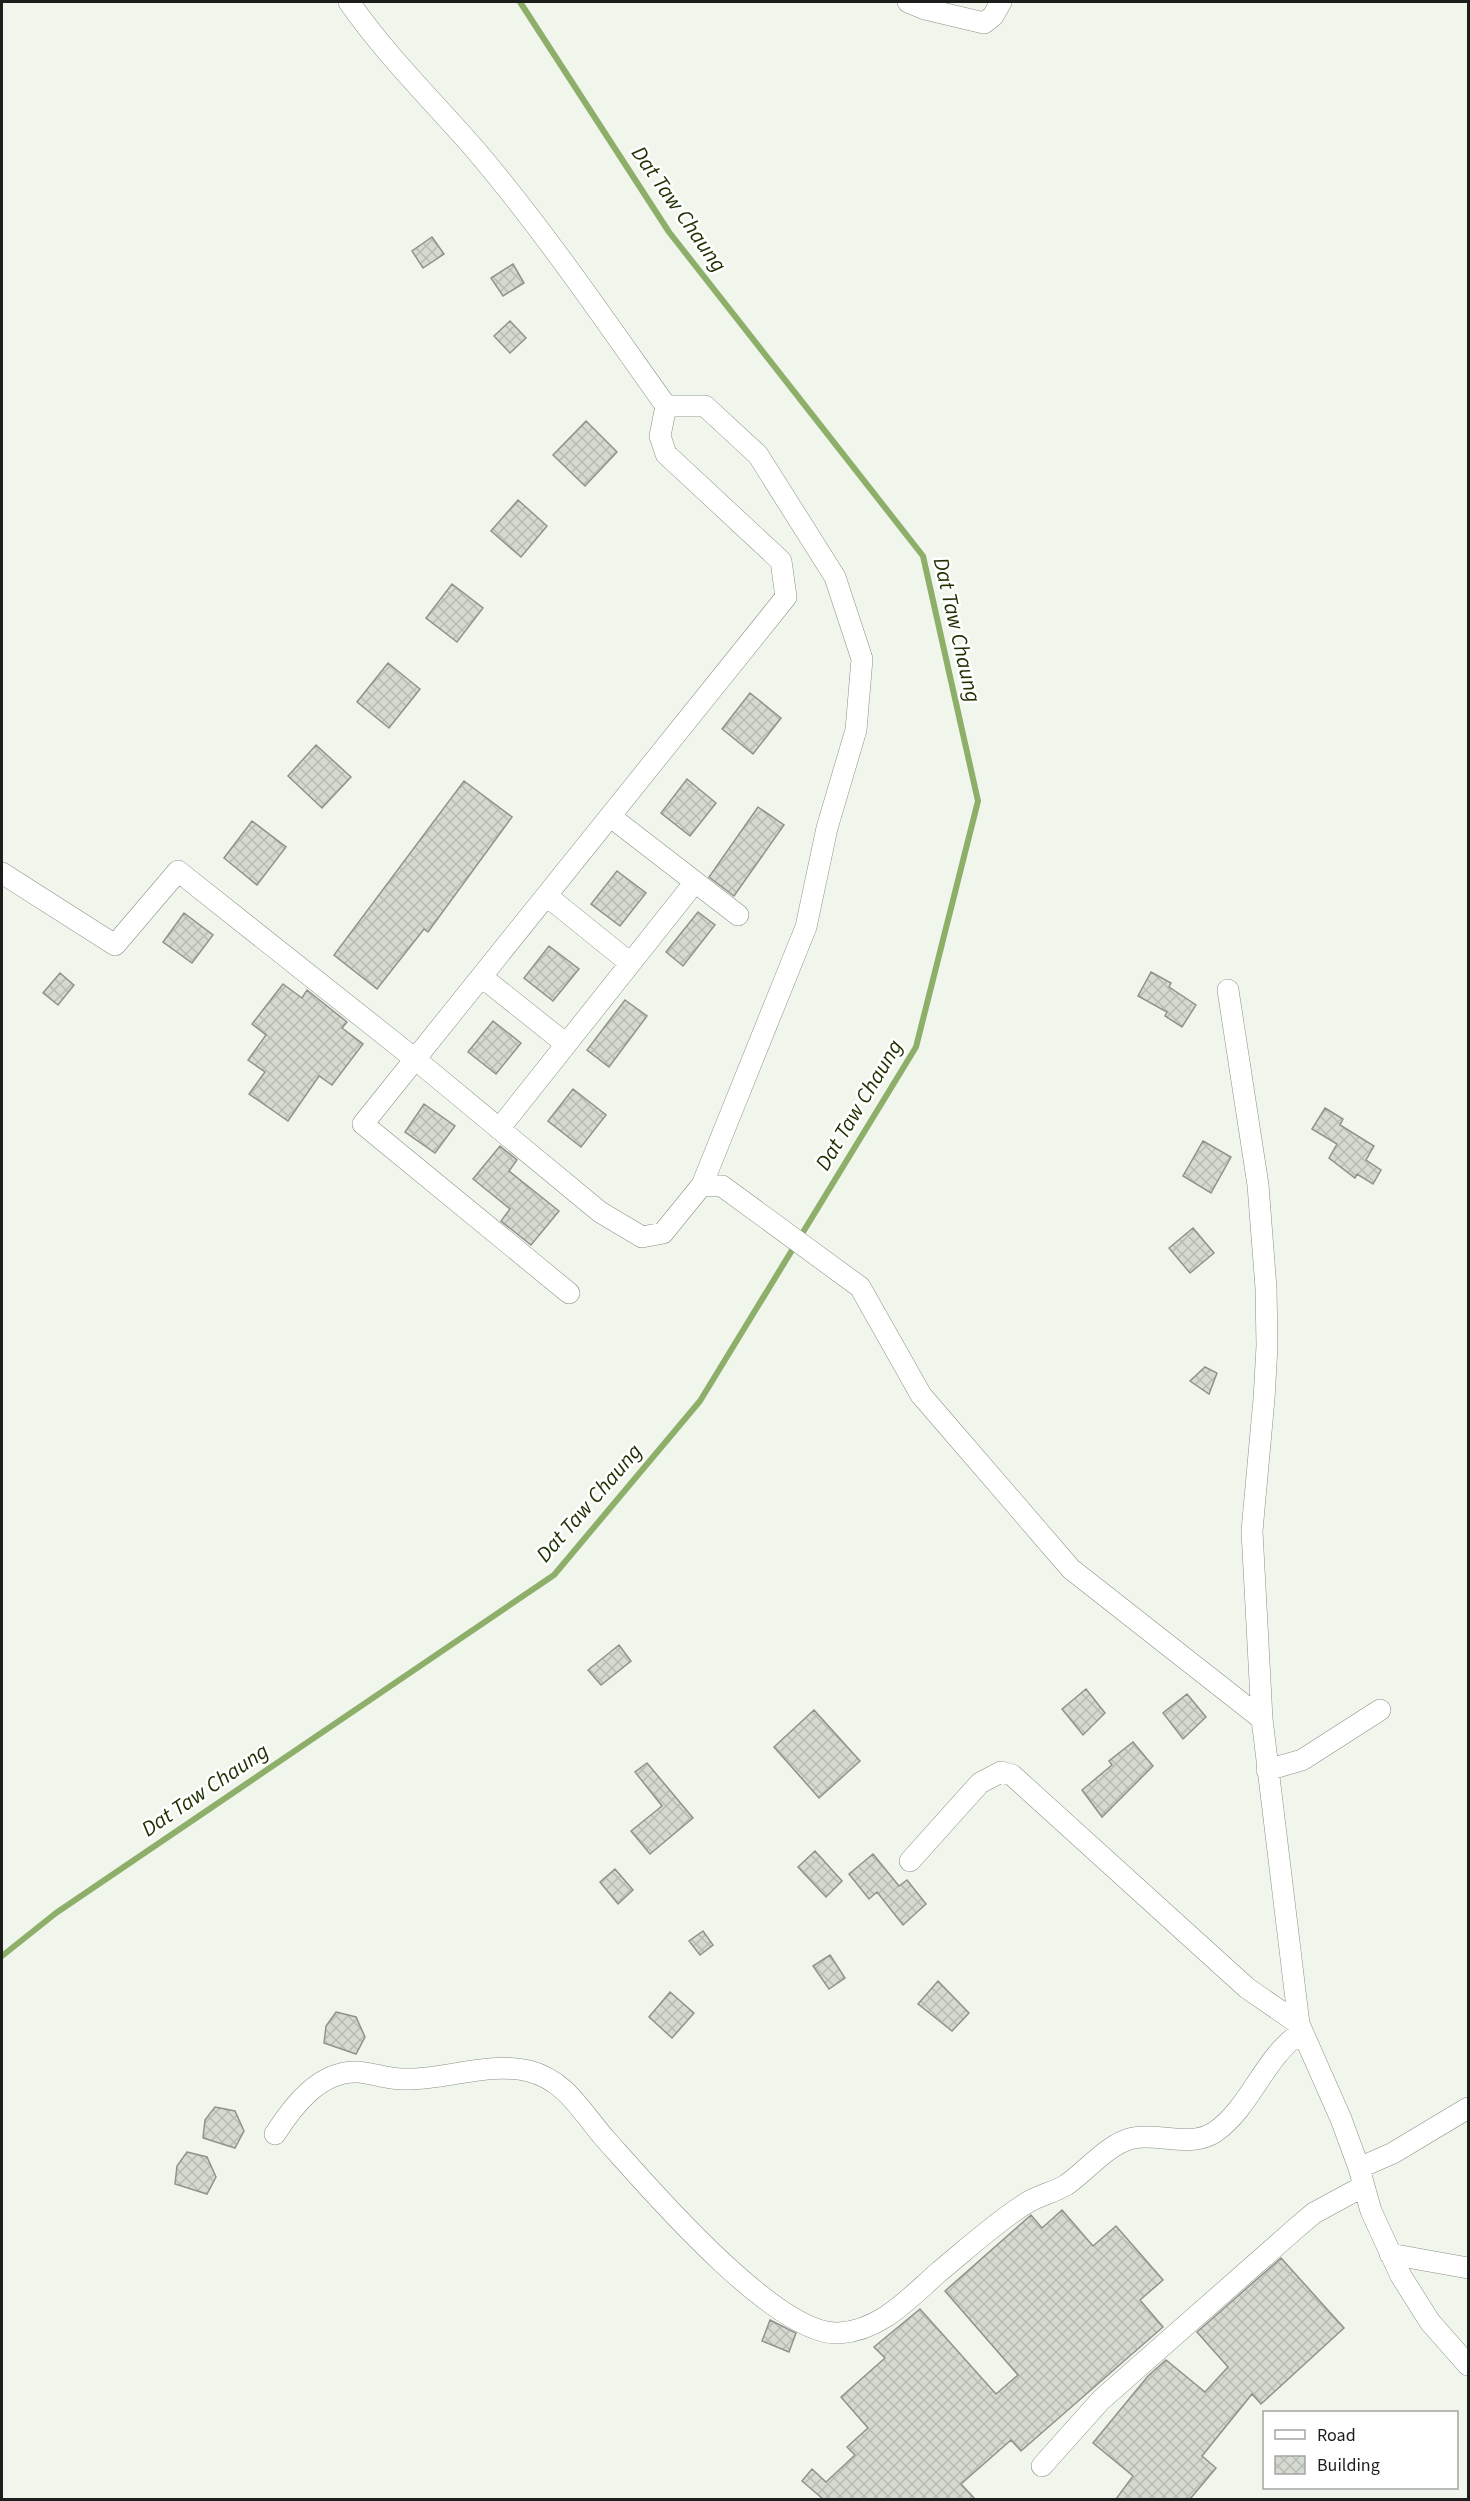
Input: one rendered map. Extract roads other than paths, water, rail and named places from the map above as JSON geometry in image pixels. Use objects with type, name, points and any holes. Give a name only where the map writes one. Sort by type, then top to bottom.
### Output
[{"type":"street","points":[[349,2],[542,232],[666,406],[660,436],[666,454],[781,561],[786,597],[363,1124],[569,1293]]},
{"type":"street","points":[[908,2],[925,9],[984,23],[993,16],[1001,2]]},
{"type":"street","points":[[2,873],[116,945],[178,871],[415,1059],[600,1212],[642,1237],[663,1233],[702,1185],[806,927],[827,828],[856,730],[862,659],[835,577],[758,455],[705,406],[666,406]]},
{"type":"street","points":[[610,817],[738,915]]},
{"type":"street","points":[[499,1129],[695,882]]},
{"type":"street","points":[[547,896],[630,963]]},
{"type":"street","points":[[482,977],[566,1044]]},
{"type":"street","points":[[1228,990],[1258,1185],[1266,1288],[1268,1346],[1252,1531],[1262,1719],[1300,2028],[1341,2119],[1390,2254],[1412,2296],[1430,2322],[1468,2365]]},
{"type":"street","points":[[702,1185],[723,1186],[860,1287],[921,1395],[1071,1569],[1262,1719]]},
{"type":"street","points":[[1267,1770],[1302,1761],[1380,1710]]},
{"type":"street","points":[[910,1861],[980,1783],[1001,1772],[1012,1775],[1247,1988],[1300,2028]]},
{"type":"street","points":[[275,2134],[291,2109],[312,2089],[344,2072],[360,2072],[402,2079],[478,2071],[529,2071],[564,2089],[605,2139],[703,2245],[772,2305],[816,2331],[837,2334],[858,2331],[891,2315],[1026,2203],[1063,2187],[1114,2147],[1130,2138],[1150,2136],[1191,2140],[1212,2134],[1226,2123],[1256,2085],[1277,2052],[1300,2028]]},
{"type":"street","points":[[1042,2466],[1101,2400],[1314,2213],[1393,2153],[1468,2108]]},
{"type":"street","points":[[1390,2254],[1468,2268]]},
{"type":"waterway","name":"Dat Taw Chaung","points":[[2,1956],[56,1913],[554,1575],[700,1401],[916,1047],[978,801],[923,556],[669,232],[520,2]]}]
